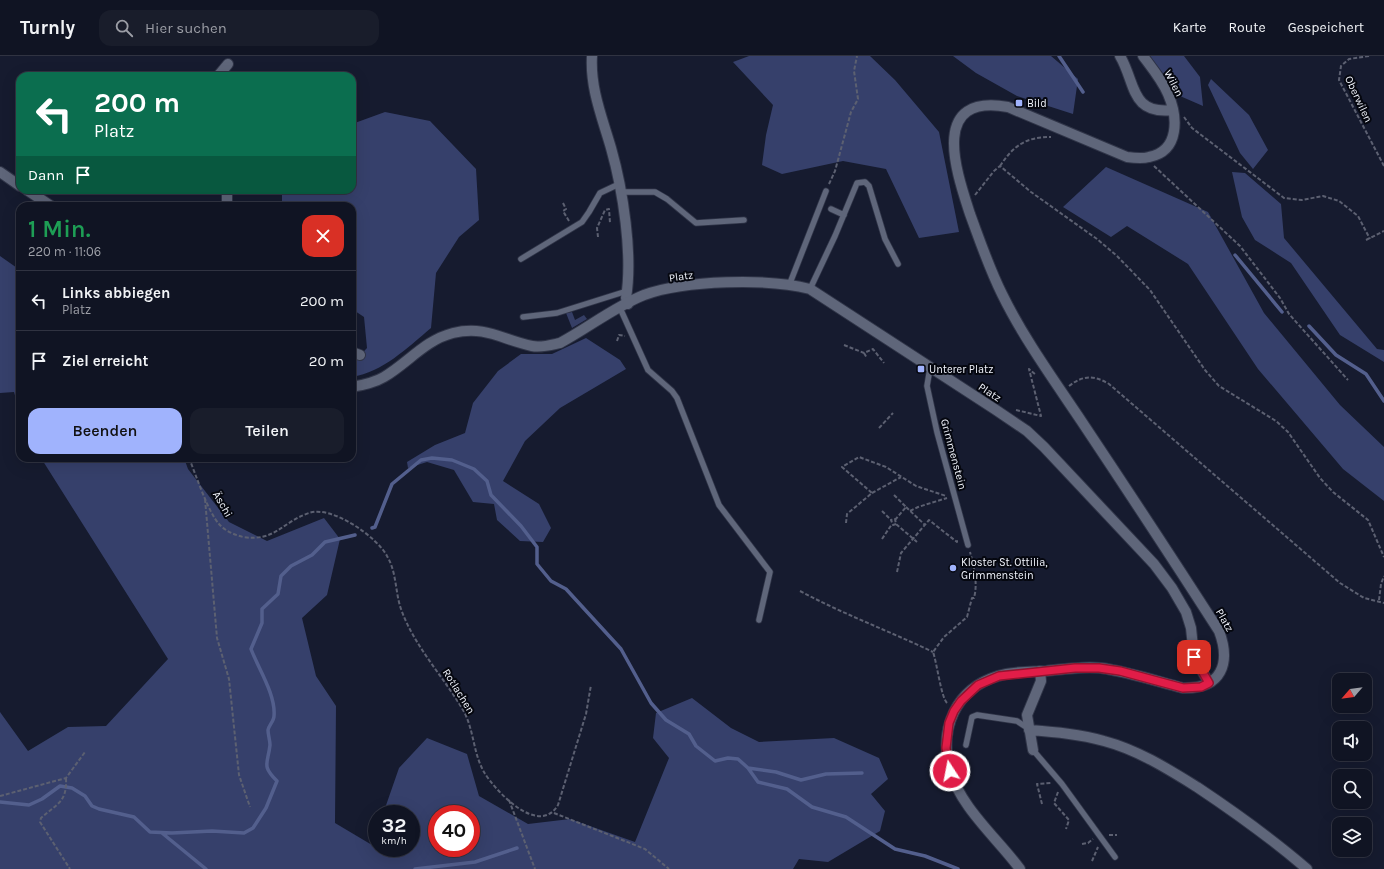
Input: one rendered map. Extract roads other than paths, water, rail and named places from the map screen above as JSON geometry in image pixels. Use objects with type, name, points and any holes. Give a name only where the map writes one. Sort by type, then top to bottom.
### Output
[{"type":"street","points":[[592,56],[593,89],[612,150],[620,188],[627,240],[627,292],[624,306]]},
{"type":"street","name":"Wilen","points":[[1120,56],[1126,68],[1133,90],[1140,102],[1151,109],[1159,111],[1173,110],[1162,83],[1143,56]]},
{"type":"street","points":[[221,72],[228,64]]},
{"type":"street","name":"Platz","points":[[356,386],[384,377],[420,349],[436,339],[453,333],[471,330],[492,332],[534,346],[547,346],[560,343],[644,296],[682,287],[716,283],[790,283],[810,288],[996,410],[1038,442],[1154,564],[1172,588],[1186,612],[1191,628],[1194,657],[1209,683],[1217,676],[1225,660],[1224,645],[1219,631],[1062,392],[1002,295],[984,253],[966,202],[956,168],[953,137],[961,119],[969,111],[982,105],[994,104],[1008,107],[1127,157],[1148,158],[1164,151],[1169,145],[1174,135],[1175,122],[1173,110]]},
{"type":"street","points":[[0,172],[16,183]]},
{"type":"street","points":[[33,194],[45,202]]},
{"type":"street","points":[[1020,869],[961,793],[950,771],[946,748],[949,723],[954,711],[961,701],[978,685],[999,676],[1040,671],[1099,668],[1120,671],[1183,688],[1201,687],[1209,683]]},
{"type":"street","points":[[1033,750],[1027,715],[1041,681],[1040,671]]},
{"type":"street","points":[[1029,730],[1068,734],[1105,741],[1128,749],[1163,766],[1254,825],[1307,869]]},
{"type":"lane","points":[[810,288],[844,215],[853,189],[857,183],[865,182],[870,186],[885,239],[898,264]]},
{"type":"lane","points":[[522,259],[582,222],[590,212],[600,193],[620,188],[654,192],[667,199],[696,223],[744,220]]},
{"type":"lane","points":[[790,283],[826,191]]},
{"type":"lane","points":[[831,209],[844,215]]},
{"type":"lane","points":[[523,317],[556,313],[627,292]]},
{"type":"lane","points":[[624,306],[648,370],[672,391],[677,398],[719,505],[770,572],[759,620]]},
{"type":"lane","name":"Grimmenstein","points":[[930,368],[927,386],[937,432],[968,545]]},
{"type":"lane","points":[[966,745],[972,717],[977,715],[1017,721],[1029,730]]},
{"type":"lane","points":[[1033,750],[1115,857]]},
{"type":"waterway","points":[[1059,56],[1083,92]]},
{"type":"waterway","points":[[1235,255],[1282,312]]},
{"type":"waterway","points":[[1309,326],[1336,355],[1366,374],[1384,401]]},
{"type":"waterway","points":[[372,528],[375,527],[392,484],[421,460],[432,458],[452,460],[474,469],[487,481],[491,495],[521,526],[537,547],[537,564],[551,581],[566,589],[621,649],[651,703],[666,720],[689,734],[696,746],[715,761],[728,758],[738,759],[748,768],[776,772],[801,780],[826,774],[862,773]]},
{"type":"waterway","points":[[0,802],[29,805],[42,799],[60,786],[72,788],[85,796],[92,806],[99,809],[134,817],[150,832],[172,833],[212,831],[244,833],[253,828],[266,808],[277,781],[267,768],[270,745],[268,730],[273,720],[274,708],[266,682],[251,649],[262,623],[262,609],[278,594],[281,576],[291,566],[312,555],[325,542],[355,535]]},
{"type":"waterway","points":[[748,768],[758,782],[787,789],[812,807],[846,817],[895,849],[925,856],[958,869]]},
{"type":"waterway","points":[[162,833],[206,869]]},
{"type":"waterway","points":[[415,869],[475,862],[517,848]]},
{"type":"place","name":"Bild","points":[[1019,103]]},
{"type":"place","name":"Unterer Platz","points":[[921,369]]},
{"type":"place","name":"Kloster St. Ottilia, Grimmenstein","points":[[953,568]]}]
